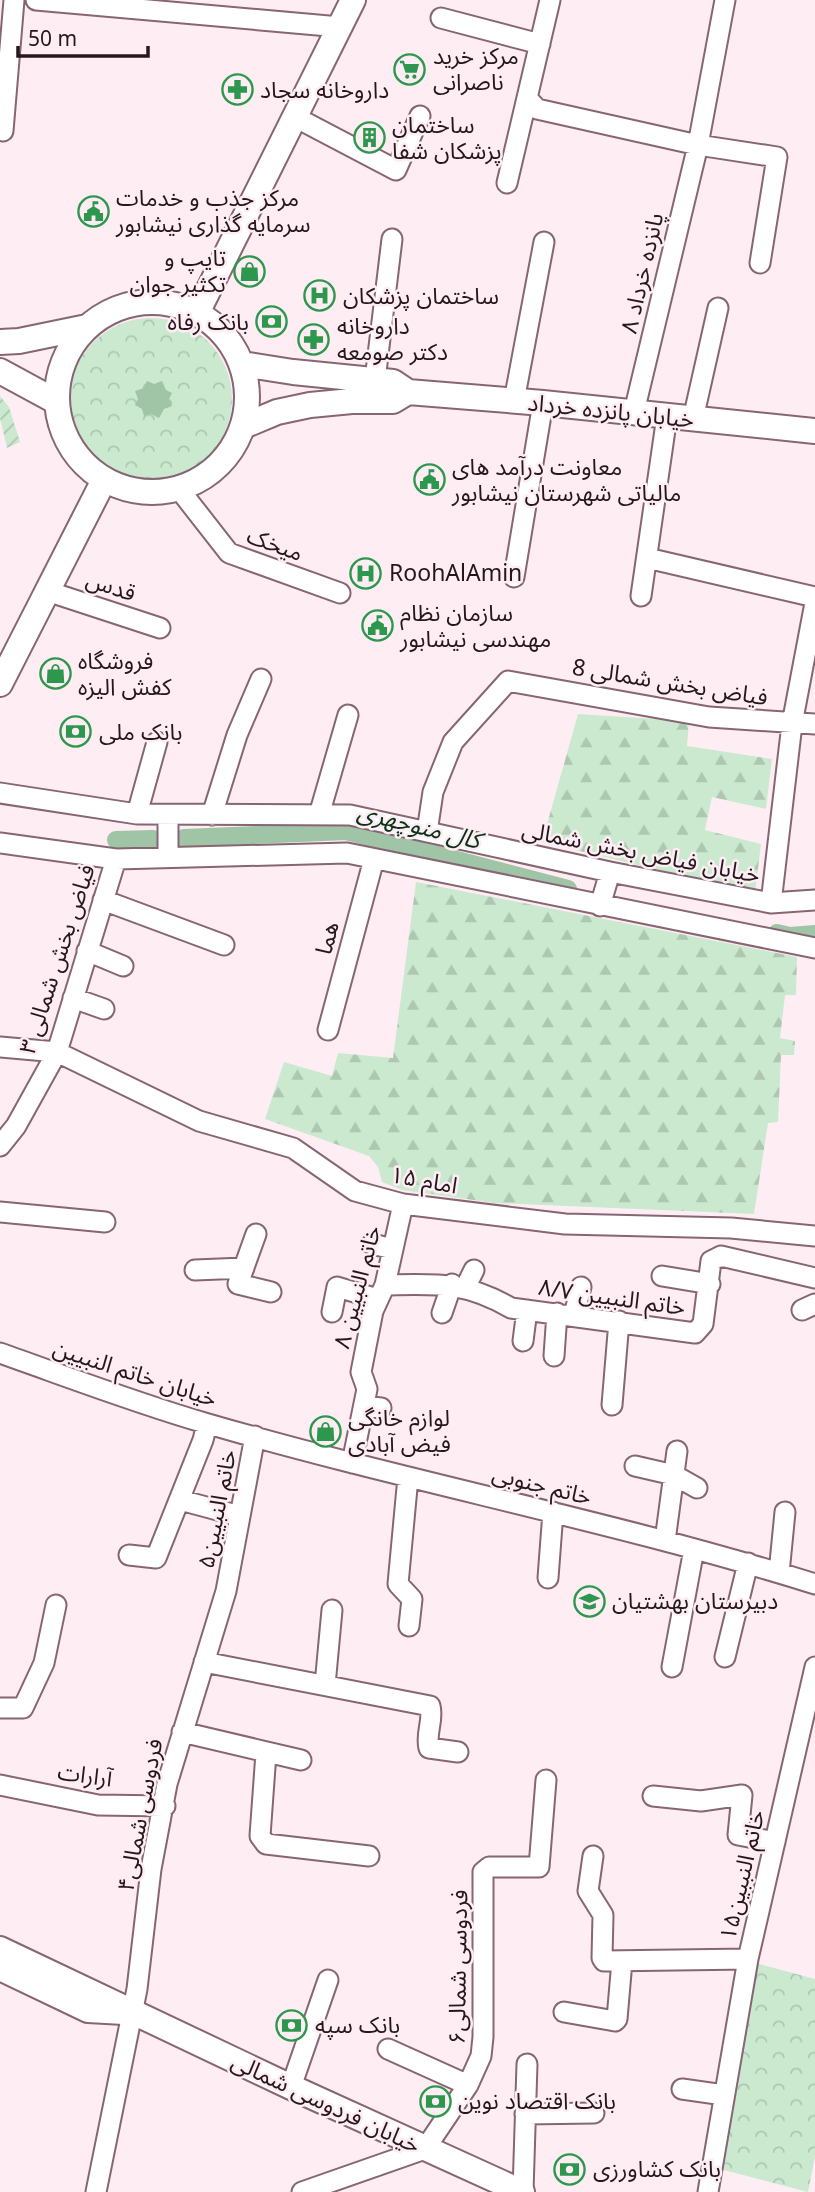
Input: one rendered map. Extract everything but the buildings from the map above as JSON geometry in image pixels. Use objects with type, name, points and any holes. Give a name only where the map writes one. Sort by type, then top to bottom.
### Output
[{"type":"main road","points":[[197,313],[353,0]]},
{"type":"main road","points":[[128,304],[175,304],[197,313],[216,326],[231,343],[242,364],[247,385],[246,425],[226,459],[205,478],[179,489],[153,493],[128,490],[104,480],[87,468],[64,435],[57,402],[60,371],[70,347],[87,327],[106,313],[128,304]]},
{"type":"main road","points":[[0,342],[19,341],[87,327]]},
{"type":"main road","name":"خیابان پانزده خرداد","points":[[242,364],[393,382],[408,392],[815,431]]},
{"type":"main road","points":[[0,371],[57,402]]},
{"type":"main road","name":"خیابان پانزده خرداد","points":[[246,425],[277,412],[310,405],[393,401],[408,392]]},
{"type":"main road","points":[[0,684],[104,480]]},
{"type":"main road","name":"خیابان فردوسی شمالی","points":[[0,1949],[515,2191]]},
{"type":"main road","points":[[0,1968],[88,2010],[131,2012]]},
{"type":"street","points":[[3,131],[13,0]]},
{"type":"street","points":[[36,0],[86,2],[340,27]]},
{"type":"street","points":[[507,183],[550,0]]},
{"type":"street","name":"پانزده خرداد ۸","points":[[634,412],[698,145],[725,0]]},
{"type":"street","points":[[441,18],[540,44]]},
{"type":"street","points":[[527,98],[537,109],[698,145],[777,157],[760,263]]},
{"type":"street","points":[[295,117],[396,170],[420,116]]},
{"type":"street","points":[[375,380],[393,239]]},
{"type":"street","points":[[514,401],[544,242]]},
{"type":"street","points":[[693,419],[718,308]]},
{"type":"street","points":[[514,577],[543,403]]},
{"type":"street","points":[[641,596],[667,416]]},
{"type":"street","name":"میخک","points":[[179,489],[229,553],[340,593]]},
{"type":"street","points":[[647,558],[815,597]]},
{"type":"street","name":"قدس","points":[[47,591],[160,628]]},
{"type":"street","points":[[771,903],[792,724],[815,603]]},
{"type":"street","points":[[212,816],[237,735],[261,679]]},
{"type":"street","name":"فیاض بخش شمالی 8","points":[[427,832],[433,792],[453,742],[508,681],[709,718],[792,724]]},
{"type":"street","points":[[319,815],[348,715]]},
{"type":"street","points":[[792,724],[815,724]]},
{"type":"street","points":[[137,814],[157,742]]},
{"type":"street","name":"خیابان فیاض بخش شمالی","points":[[0,793],[137,814],[168,816],[350,815],[610,872],[771,903],[815,900]]},
{"type":"street","points":[[168,816],[169,858]]},
{"type":"street","points":[[0,843],[116,859],[347,853],[815,948]]},
{"type":"street","name":"فیاض بخش شمالی ۳","points":[[0,1146],[16,1126],[57,1052],[116,859]]},
{"type":"street","name":"هما","points":[[328,1030],[373,859]]},
{"type":"street","points":[[600,906],[610,872]]},
{"type":"street","points":[[103,900],[225,944]]},
{"type":"street","points":[[87,951],[123,966]]},
{"type":"street","points":[[73,998],[104,1009]]},
{"type":"street","points":[[0,1047],[57,1052]]},
{"type":"street","name":"امام ۱۵","points":[[57,1052],[199,1121],[293,1148],[355,1191],[403,1204],[565,1224],[731,1227],[815,1236]]},
{"type":"street","name":"خاتم النبیین ۸","points":[[352,1463],[372,1407],[361,1372],[381,1302],[403,1204]]},
{"type":"street","points":[[0,1212],[105,1222]]},
{"type":"street","points":[[256,1234],[238,1284],[271,1292]]},
{"type":"street","points":[[372,1244],[393,1249]]},
{"type":"street","name":"خاتم النبیین ۸/۷","points":[[332,1312],[337,1287],[381,1302],[458,1286],[488,1295],[511,1308],[695,1333],[704,1324],[711,1261],[721,1256],[815,1278]]},
{"type":"street","points":[[195,1270],[244,1268]]},
{"type":"street","points":[[442,1313],[458,1286],[474,1270]]},
{"type":"street","points":[[662,1276],[710,1284]]},
{"type":"street","points":[[554,1356],[566,1314],[581,1287]]},
{"type":"street","points":[[523,1341],[527,1310]]},
{"type":"street","points":[[612,1405],[619,1321]]},
{"type":"street","name":"خیابان خاتم النبیین","points":[[0,1353],[207,1424],[256,1436]]},
{"type":"street","points":[[129,1555],[156,1558],[207,1424]]},
{"type":"street","name":"خاتم جنوبی","points":[[256,1436],[352,1463],[665,1541],[815,1584]]},
{"type":"street","name":"خاتم النبیین۵","points":[[226,1591],[256,1436]]},
{"type":"street","points":[[665,1541],[677,1451]]},
{"type":"street","points":[[635,1466],[674,1475],[697,1488]]},
{"type":"street","points":[[408,1477],[398,1584],[412,1599],[409,1626]]},
{"type":"street","points":[[180,1500],[240,1516]]},
{"type":"street","points":[[548,1578],[553,1512]]},
{"type":"street","points":[[779,1573],[785,1512]]},
{"type":"street","points":[[673,1667],[694,1549]]},
{"type":"street","points":[[725,1657],[748,1563]]},
{"type":"street","name":"فردوسی شمالی۴","points":[[96,2192],[137,1989],[151,1870],[167,1784],[226,1591]]},
{"type":"street","points":[[0,1708],[23,1708],[44,1663],[56,1605]]},
{"type":"street","points":[[325,1685],[332,1610]]},
{"type":"street","points":[[204,1662],[430,1706],[432,1712],[427,1743],[429,1748],[458,1752]]},
{"type":"street","name":"خاتم النببین۱۵","points":[[708,2192],[748,1959],[815,1667]]},
{"type":"street","points":[[182,1732],[301,1760]]},
{"type":"street","points":[[267,1753],[262,1841],[266,1844],[369,1856]]},
{"type":"street","name":"فردوسی شمالی۶","points":[[425,2149],[468,2085],[481,2056],[483,1872],[489,1867],[539,1867],[546,1780]]},
{"type":"street","name":"آرارات","points":[[0,1785],[98,1805],[164,1806]]},
{"type":"street","points":[[653,1796],[701,1801],[742,1795],[738,1835],[775,1842]]},
{"type":"street","points":[[593,1856],[588,1891],[604,1919],[602,1958],[608,1963],[748,1959]]},
{"type":"street","points":[[565,2012],[615,2021],[622,1961]]},
{"type":"street","points":[[291,2087],[328,1980]]},
{"type":"street","points":[[388,2049],[468,2085]]},
{"type":"street","points":[[515,2191],[525,2114],[527,2064]]},
{"type":"street","points":[[682,2089],[724,2095]]},
{"type":"street","points":[[525,2114],[594,2113]]},
{"type":"street","points":[[302,2192],[425,2149]]},
{"type":"green space","points":[[151,318],[182,324],[208,342],[226,368],[232,399],[226,430],[208,456],[182,474],[151,480],[120,474],[94,456],[76,430],[70,399],[76,368],[94,342],[120,324]]},
{"type":"green space","points":[[0,396],[9,407],[20,442],[7,448],[0,418]]},
{"type":"green space","points":[[578,714],[689,721],[687,746],[772,759],[766,809],[712,797],[705,830],[761,844],[755,893],[542,842]]},
{"type":"green space","points":[[416,882],[797,957],[796,995],[785,995],[780,1038],[795,1041],[794,1055],[781,1055],[778,1122],[768,1123],[754,1214],[495,1203],[402,1190],[382,1182],[378,1167],[369,1156],[265,1119],[284,1062],[332,1076],[338,1053],[393,1058]]},
{"type":"green space","points":[[756,1963],[815,1979],[815,2156],[808,2192],[720,2169]]},
{"type":"shaded area","points":[[147,381],[154,384],[162,381],[166,390],[172,393],[169,399],[172,406],[164,409],[159,418],[151,414],[144,416],[142,409],[135,405],[138,399],[135,391],[144,388]]},
{"type":"waterway","name":"کال منوچهری","points":[[184,838],[346,831],[568,889]]},
{"type":"waterway","name":"کال منوچهری","points":[[116,840],[153,839]]},
{"type":"waterway","name":"کال منوچهری","points":[[777,933],[790,936],[815,934]]},
{"type":"place","name":"مرکز خرید ناصرانی","points":[[410,69]]},
{"type":"place","name":"داروخانه سجاد","points":[[237,90]]},
{"type":"place","name":"ساختمان پزشکان شفا","points":[[369,138]]},
{"type":"place","name":"مرکز جذب و خدمات سرمایه گذاری نیشابور","points":[[93,211]]},
{"type":"place","name":"تایپ و تکثیر جوان","points":[[249,271]]},
{"type":"place","name":"ساختمان پزشکان","points":[[320,296]]},
{"type":"place","name":"بانک رفاه","points":[[272,322]]},
{"type":"place","name":"داروخانه دکتر صومعه","points":[[314,339]]},
{"type":"place","name":"معاونت درآمد های مالیاتی شهرستان نیشابور","points":[[429,480]]},
{"type":"place","name":"RoohAlAmin","points":[[366,573]]},
{"type":"place","name":"سازمان نظام مهندسی نیشابور","points":[[377,626]]},
{"type":"place","name":"فروشگاه کفش الیزه","points":[[55,674]]},
{"type":"place","name":"بانک ملی","points":[[76,732]]},
{"type":"place","name":"لوازم خانگی فیض آبادی","points":[[325,1431]]},
{"type":"place","name":"دبیرستان بهشتیان","points":[[589,1601]]},
{"type":"place","name":"بانک سپه","points":[[292,2025]]},
{"type":"place","name":"بانک اقتصاد نوین","points":[[435,2101]]},
{"type":"place","name":"بانک کشاورزی","points":[[570,2169]]}]
